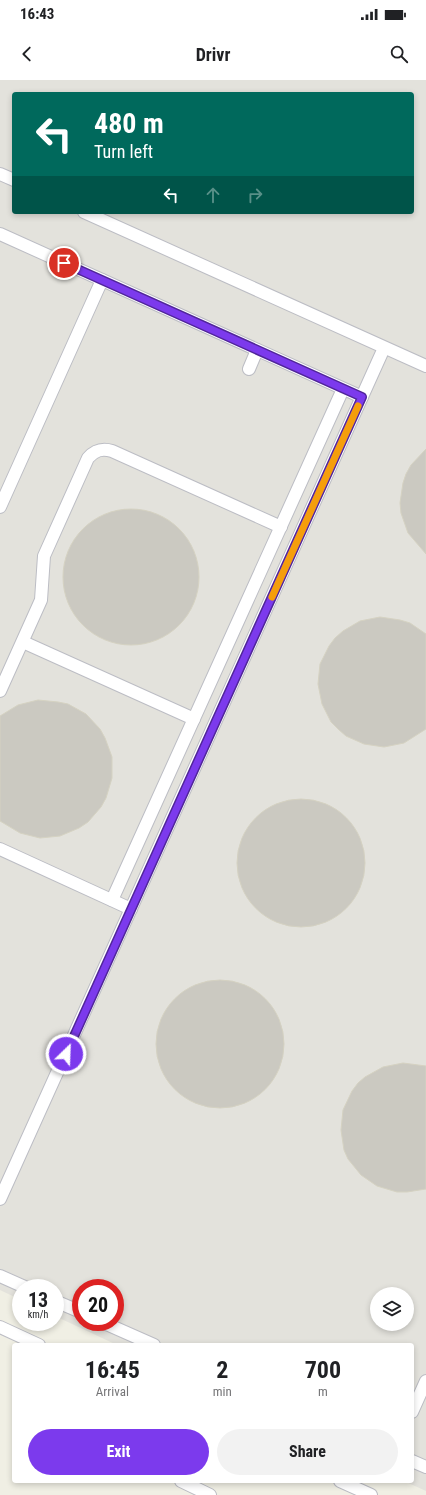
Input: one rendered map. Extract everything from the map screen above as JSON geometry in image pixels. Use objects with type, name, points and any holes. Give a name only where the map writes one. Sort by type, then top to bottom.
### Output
[{"type":"lane","points":[[0,174],[12,179]]},
{"type":"lane","points":[[88,214],[426,366]]},
{"type":"lane","points":[[0,234],[362,397]]},
{"type":"lane","points":[[0,507],[102,280]]},
{"type":"lane","points":[[0,1199],[384,348]]},
{"type":"lane","points":[[249,369],[257,350]]},
{"type":"lane","points":[[112,900],[343,389]]},
{"type":"lane","points":[[0,691],[41,600],[44,556],[88,458],[99,450],[112,451],[281,527]]},
{"type":"lane","points":[[23,642],[194,719]]},
{"type":"lane","points":[[0,849],[131,908]]},
{"type":"lane","points":[[0,1276],[12,1281]]},
{"type":"lane","points":[[0,1327],[35,1343]]},
{"type":"lane","points":[[122,1331],[149,1343]]},
{"type":"lane","points":[[414,1408],[426,1381]]},
{"type":"lane","points":[[414,1462],[426,1467]]},
{"type":"lane","points":[[185,1483],[210,1495]]},
{"type":"lane","points":[[344,1483],[371,1495]]},
{"type":"shaded area","points":[[0,80],[426,80],[426,1491],[408,1483],[414,1483],[414,1343],[113,1343],[87,1331],[124,1331],[124,1279],[72,1279],[72,1324],[64,1320],[64,1279],[12,1279],[12,1296],[0,1290]]},
{"type":"building","points":[[426,449],[426,554],[408,533],[401,513],[400,503],[406,474],[411,465]]},
{"type":"building","points":[[138,509],[151,511],[169,520],[184,534],[197,557],[199,577],[197,597],[188,615],[174,630],[151,643],[124,645],[111,643],[93,634],[78,620],[65,597],[63,570],[65,557],[74,539],[88,524],[111,511]]},
{"type":"building","points":[[380,617],[410,623],[426,634],[426,729],[404,743],[384,747],[364,744],[346,736],[338,729],[331,722],[322,704],[318,684],[320,664],[335,638],[343,631],[360,621]]},
{"type":"building","points":[[38,700],[68,704],[86,714],[100,729],[112,757],[112,778],[106,798],[101,807],[88,822],[79,828],[60,836],[40,838],[20,833],[0,821],[0,716],[18,705]]},
{"type":"building","points":[[295,799],[307,799],[326,803],[347,817],[361,838],[365,863],[361,888],[347,909],[326,923],[307,927],[295,927],[276,923],[255,909],[241,888],[237,869],[237,857],[241,838],[255,817],[276,803]]},
{"type":"building","points":[[214,980],[226,980],[245,984],[266,998],[280,1019],[284,1044],[280,1069],[266,1090],[245,1104],[226,1108],[214,1108],[195,1104],[174,1090],[160,1069],[156,1050],[156,1038],[160,1019],[174,998],[195,984]]},
{"type":"building","points":[[403,1063],[426,1066],[426,1189],[397,1192],[377,1186],[361,1175],[348,1159],[344,1150],[341,1130],[343,1110],[352,1091],[358,1083],[365,1077],[383,1067]]},
{"type":"slow traffic","points":[[272,597],[358,406]]},
{"type":"route","points":[[64,263],[362,397],[66,1054]]}]
